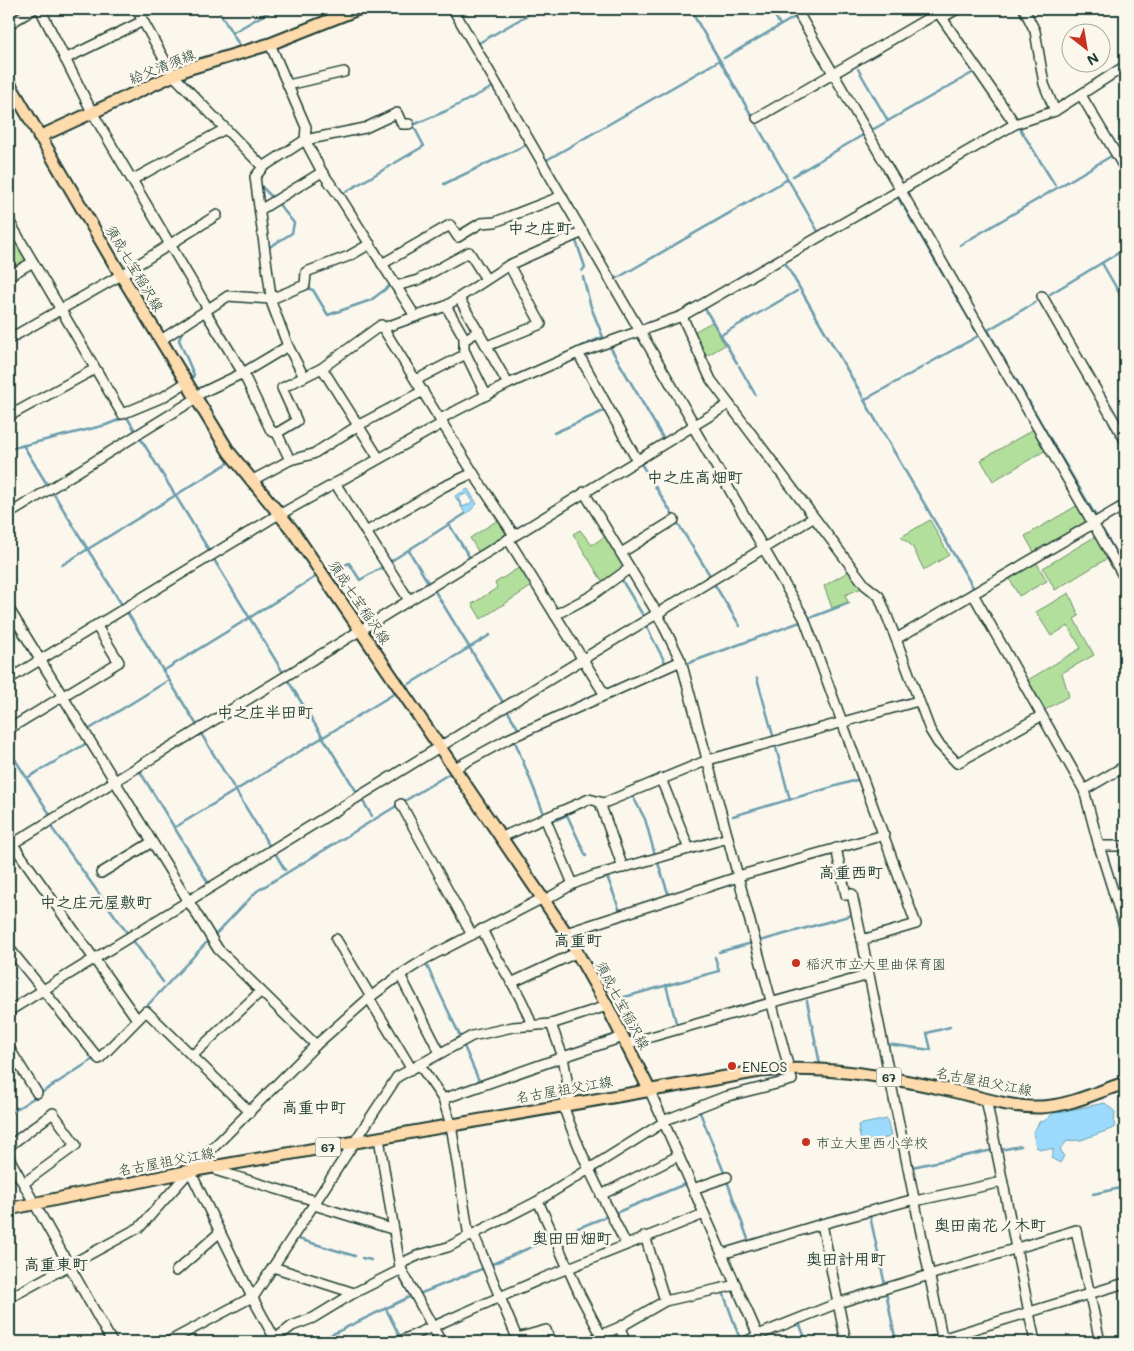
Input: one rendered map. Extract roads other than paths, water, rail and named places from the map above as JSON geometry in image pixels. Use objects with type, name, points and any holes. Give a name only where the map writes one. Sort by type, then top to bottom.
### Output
[{"type":"main road","name":"給父清須線","points":[[39,137],[173,75],[270,44],[358,9]]},
{"type":"main road","points":[[9,83],[39,137]]},
{"type":"main road","name":"須成七宝稲沢線","points":[[39,137],[228,452],[279,514],[361,630],[566,933],[608,1006],[649,1089]]},
{"type":"main road","name":"名古屋祖父江線","points":[[9,1209],[217,1166],[649,1089],[788,1068],[846,1071],[891,1078],[1010,1104],[1044,1106],[1079,1098],[1125,1083]]},
{"type":"street","points":[[9,24],[34,9]]},
{"type":"street","points":[[40,9],[92,112],[244,374],[271,432],[277,433],[297,421],[282,388],[322,368],[381,325],[473,473],[555,615],[605,695]]},
{"type":"street","points":[[136,9],[173,75],[263,167]]},
{"type":"street","points":[[453,9],[804,618],[916,924],[862,940]]},
{"type":"street","points":[[796,9],[1125,579]]},
{"type":"street","points":[[942,18],[957,9]]},
{"type":"street","points":[[1024,9],[1035,30],[1044,84],[1055,111]]},
{"type":"street","points":[[757,118],[939,12],[1015,124]]},
{"type":"street","points":[[65,59],[143,21]]},
{"type":"street","points":[[270,44],[306,127],[305,140],[322,172],[415,316]]},
{"type":"street","points":[[9,679],[279,514],[486,396],[508,384],[578,353],[682,316],[1015,124],[1055,111],[1125,66]]},
{"type":"street","points":[[288,84],[344,72]]},
{"type":"street","points":[[1081,95],[1125,169]]},
{"type":"street","points":[[304,377],[288,346],[271,298],[255,177],[263,167],[305,140],[365,128],[397,113],[402,124],[409,124]]},
{"type":"street","points":[[132,180],[226,129]]},
{"type":"street","points":[[260,210],[322,172]]},
{"type":"street","points":[[382,264],[450,225],[458,237],[481,223],[496,222],[562,196]]},
{"type":"street","points":[[9,339],[61,311],[170,246],[217,215]]},
{"type":"street","points":[[9,221],[122,414],[163,397],[187,382]]},
{"type":"street","points":[[383,328],[446,306],[509,265],[583,232]]},
{"type":"street","points":[[161,340],[228,296],[271,298],[305,285],[306,272],[349,256],[370,244]]},
{"type":"street","points":[[396,286],[418,280],[468,252],[486,279]]},
{"type":"street","points":[[9,276],[33,262]]},
{"type":"street","points":[[487,346],[541,324],[509,265]]},
{"type":"street","points":[[1042,296],[1125,440]]},
{"type":"street","points":[[459,298],[508,384]]},
{"type":"street","points":[[446,306],[465,339]]},
{"type":"street","points":[[682,316],[711,380],[813,518],[865,585],[878,596],[909,669],[918,701],[938,743],[957,763],[1041,716]]},
{"type":"street","points":[[479,331],[465,339],[463,344],[486,396]]},
{"type":"street","points":[[9,514],[196,397],[244,374],[288,346]]},
{"type":"street","points":[[578,353],[636,460]]},
{"type":"street","points":[[416,380],[466,354]]},
{"type":"street","points":[[322,368],[378,458]]},
{"type":"street","points":[[9,416],[95,369]]},
{"type":"street","points":[[251,481],[290,460],[313,454],[359,425],[423,391]]},
{"type":"street","points":[[134,1016],[10,845],[729,404]]},
{"type":"street","points":[[277,433],[290,460]]},
{"type":"street","points":[[366,532],[443,487],[473,473]]},
{"type":"street","points":[[335,483],[409,600]]},
{"type":"street","points":[[190,1171],[274,1340],[292,1326],[313,1318],[354,1293],[398,1272],[404,1262],[419,1255],[448,1247],[472,1236],[538,1200],[589,1170],[663,1121],[724,1097],[792,1080],[682,661],[657,613],[584,492]]},
{"type":"street","points":[[896,639],[1125,505]]},
{"type":"street","points":[[9,1011],[813,518]]},
{"type":"street","points":[[621,553],[674,520]]},
{"type":"street","points":[[555,615],[591,596],[630,568]]},
{"type":"street","points":[[973,594],[1084,790],[1125,929]]},
{"type":"street","points":[[9,609],[218,949],[316,1045]]},
{"type":"street","points":[[9,729],[118,662],[96,626]]},
{"type":"street","points":[[455,768],[508,739],[682,661]]},
{"type":"street","points":[[600,803],[708,760],[918,701]]},
{"type":"street","points":[[1084,790],[1125,766]]},
{"type":"street","points":[[661,779],[689,850]]},
{"type":"street","points":[[502,837],[588,799],[595,799],[600,803],[623,868]]},
{"type":"street","points":[[401,804],[472,934]]},
{"type":"street","points":[[545,818],[573,884]]},
{"type":"street","points":[[566,933],[738,876],[884,835]]},
{"type":"street","points":[[9,1298],[140,1227],[190,1171],[316,1045],[370,997],[400,974],[472,934],[573,884],[728,838]]},
{"type":"street","points":[[101,873],[152,842]]},
{"type":"street","points":[[1099,846],[1125,846]]},
{"type":"street","points":[[836,848],[846,895],[852,894],[943,1340]]},
{"type":"street","points":[[482,929],[494,957],[525,1006],[532,1026]]},
{"type":"street","points":[[336,939],[370,997],[415,1066],[443,1099],[451,1125],[472,1236],[517,1340],[546,1330],[550,1342]]},
{"type":"street","points":[[9,948],[99,1059],[146,1011],[250,1112]]},
{"type":"street","points":[[511,983],[578,952]]},
{"type":"street","points":[[400,974],[440,1053]]},
{"type":"street","points":[[443,1099],[563,1057],[771,1003],[869,975]]},
{"type":"street","points":[[192,1056],[261,991]]},
{"type":"street","points":[[168,1342],[252,1298],[397,1077],[472,1036],[513,1027],[551,1024],[608,1006]]},
{"type":"street","points":[[551,1024],[563,1057],[572,1134],[626,1244]]},
{"type":"street","points":[[9,1048],[36,1094]]},
{"type":"street","points":[[649,1089],[760,1339]]},
{"type":"street","points":[[986,1099],[1035,1342]]},
{"type":"street","points":[[9,1146],[53,1113],[76,1145],[24,1183]]},
{"type":"street","points":[[379,1138],[392,1228],[400,1267],[441,1342]]},
{"type":"street","points":[[601,1195],[678,1156]]},
{"type":"street","points":[[9,1158],[112,1342]]},
{"type":"street","points":[[217,1166],[218,1171],[392,1228]]},
{"type":"street","points":[[693,1188],[727,1177]]},
{"type":"street","points":[[722,1254],[822,1224],[915,1200],[1002,1182]]},
{"type":"street","points":[[538,1200],[568,1268],[601,1335]]},
{"type":"street","points":[[398,1342],[499,1296],[704,1214]]},
{"type":"street","points":[[822,1224],[846,1342]]},
{"type":"street","points":[[746,1342],[760,1339],[838,1303],[1076,1230],[1100,1342]]},
{"type":"street","points":[[176,1271],[220,1232]]},
{"type":"street","points":[[645,1236],[665,1301]]},
{"type":"street","points":[[273,1267],[354,1293]]},
{"type":"street","points":[[930,1342],[943,1340],[1125,1283]]},
{"type":"street","points":[[591,1342],[665,1301],[736,1285]]},
{"type":"street","points":[[620,1327],[625,1342]]},
{"type":"water","points":[[468,489],[477,504],[466,515],[455,496]],"holes":[[[467,493],[473,502],[463,507],[458,498]]]},
{"type":"water","points":[[1105,1103],[1115,1112],[1114,1128],[1081,1140],[1067,1141],[1060,1150],[1064,1156],[1060,1163],[1051,1158],[1053,1149],[1040,1149],[1036,1147],[1033,1133],[1040,1121],[1043,1122],[1054,1113]]},
{"type":"water","points":[[887,1119],[891,1137],[861,1143],[858,1125]]},
{"type":"waterway","points":[[142,9],[150,25]]},
{"type":"waterway","points":[[232,33],[274,9]]},
{"type":"waterway","points":[[359,14],[372,9]]},
{"type":"waterway","points":[[477,44],[538,9]]},
{"type":"waterway","points":[[690,9],[753,118]]},
{"type":"waterway","points":[[771,9],[780,25]]},
{"type":"waterway","points":[[803,12],[809,9]]},
{"type":"waterway","points":[[220,13],[241,48]]},
{"type":"waterway","points":[[327,27],[354,16]]},
{"type":"waterway","points":[[724,58],[795,17]]},
{"type":"waterway","points":[[545,161],[720,60]]},
{"type":"waterway","points":[[858,69],[888,121]]},
{"type":"waterway","points":[[872,130],[974,72]]},
{"type":"waterway","points":[[183,78],[218,115]]},
{"type":"waterway","points":[[342,194],[424,146],[413,125],[446,111],[493,87]]},
{"type":"waterway","points":[[221,117],[227,124]]},
{"type":"waterway","points":[[755,122],[819,233]]},
{"type":"waterway","points":[[1019,127],[1055,185]]},
{"type":"waterway","points":[[233,130],[236,133]]},
{"type":"waterway","points":[[793,176],[863,135]]},
{"type":"waterway","points":[[239,136],[247,145]]},
{"type":"waterway","points":[[444,184],[528,144]]},
{"type":"waterway","points":[[1120,152],[1125,149]]},
{"type":"waterway","points":[[252,150],[257,154]]},
{"type":"waterway","points":[[960,245],[1113,155]]},
{"type":"waterway","points":[[952,166],[961,160]]},
{"type":"waterway","points":[[907,192],[944,170]]},
{"type":"waterway","points":[[614,280],[788,179]]},
{"type":"waterway","points":[[259,184],[273,198]]},
{"type":"waterway","points":[[883,205],[898,197],[902,205]]},
{"type":"waterway","points":[[268,248],[292,233],[294,223],[277,202]]},
{"type":"waterway","points":[[905,209],[914,225]]},
{"type":"waterway","points":[[919,233],[945,278]]},
{"type":"waterway","points":[[575,238],[585,267],[582,271]]},
{"type":"waterway","points":[[1050,294],[1125,249]]},
{"type":"waterway","points":[[755,269],[780,254]]},
{"type":"waterway","points":[[784,261],[863,397]]},
{"type":"waterway","points":[[1102,263],[1125,303]]},
{"type":"waterway","points":[[713,293],[749,272]]},
{"type":"waterway","points":[[583,277],[591,307],[603,337],[589,343]]},
{"type":"waterway","points":[[306,288],[313,290],[328,315],[371,300],[391,285]]},
{"type":"waterway","points":[[950,286],[976,331]]},
{"type":"waterway","points":[[721,335],[797,291]]},
{"type":"waterway","points":[[999,350],[988,330],[1036,302]]},
{"type":"waterway","points":[[704,307],[737,363]]},
{"type":"waterway","points":[[641,326],[673,315]]},
{"type":"waterway","points":[[182,331],[179,340],[194,375],[192,379]]},
{"type":"waterway","points":[[926,365],[978,336]]},
{"type":"waterway","points":[[577,349],[584,345]]},
{"type":"waterway","points":[[609,345],[663,438]]},
{"type":"waterway","points":[[1003,357],[1009,369]]},
{"type":"waterway","points":[[739,366],[755,394]]},
{"type":"waterway","points":[[923,367],[864,400],[974,589]]},
{"type":"waterway","points":[[1015,377],[1025,395]]},
{"type":"waterway","points":[[9,449],[106,425],[165,401],[184,389]]},
{"type":"waterway","points":[[1029,401],[1032,407]]},
{"type":"waterway","points":[[554,433],[606,410],[605,408]]},
{"type":"waterway","points":[[1035,412],[1055,447]]},
{"type":"waterway","points":[[128,419],[136,432]]},
{"type":"waterway","points":[[139,436],[210,552]]},
{"type":"waterway","points":[[23,445],[48,486]]},
{"type":"waterway","points":[[1060,455],[1097,518]]},
{"type":"waterway","points":[[640,462],[711,577]]},
{"type":"waterway","points":[[62,565],[228,463]]},
{"type":"waterway","points":[[52,491],[122,605]]},
{"type":"waterway","points":[[388,563],[465,514]]},
{"type":"waterway","points":[[450,526],[470,558]]},
{"type":"waterway","points":[[1103,530],[1125,569]]},
{"type":"waterway","points":[[409,551],[429,584]]},
{"type":"waterway","points":[[213,558],[284,674]]},
{"type":"waterway","points":[[329,573],[349,563],[360,580],[384,566]]},
{"type":"waterway","points":[[163,671],[317,576]]},
{"type":"waterway","points":[[620,577],[644,617]]},
{"type":"waterway","points":[[713,582],[740,626]]},
{"type":"waterway","points":[[433,588],[504,704]]},
{"type":"waterway","points":[[807,619],[849,603]]},
{"type":"waterway","points":[[127,612],[198,727]]},
{"type":"waterway","points":[[686,664],[803,621]]},
{"type":"waterway","points":[[645,624],[666,664]]},
{"type":"waterway","points":[[406,686],[490,635]]},
{"type":"waterway","points":[[757,678],[774,739]]},
{"type":"waterway","points":[[287,679],[358,794]]},
{"type":"waterway","points":[[89,731],[169,680]]},
{"type":"waterway","points":[[174,828],[397,692]]},
{"type":"waterway","points":[[1037,697],[1045,711]]},
{"type":"waterway","points":[[507,710],[519,730]]},
{"type":"waterway","points":[[1048,717],[1086,784]]},
{"type":"waterway","points":[[200,732],[270,847]]},
{"type":"waterway","points":[[514,739],[544,814]]},
{"type":"waterway","points":[[27,778],[87,743]]},
{"type":"waterway","points":[[775,744],[790,800]]},
{"type":"waterway","points":[[9,750],[51,816]]},
{"type":"waterway","points":[[140,769],[209,884]]},
{"type":"waterway","points":[[403,802],[452,772]]},
{"type":"waterway","points":[[733,816],[860,779]]},
{"type":"waterway","points":[[632,795],[645,819],[655,855]]},
{"type":"waterway","points":[[361,798],[372,816]]},
{"type":"waterway","points":[[214,936],[257,891],[398,805]]},
{"type":"waterway","points":[[556,820],[567,815],[586,856]]},
{"type":"waterway","points":[[49,824],[128,934]]},
{"type":"waterway","points":[[274,851],[285,870]]},
{"type":"waterway","points":[[658,863],[669,896]]},
{"type":"waterway","points":[[607,876],[620,911]]},
{"type":"waterway","points":[[760,941],[852,915]]},
{"type":"waterway","points":[[856,933],[862,961]]},
{"type":"waterway","points":[[132,939],[163,982]]},
{"type":"waterway","points":[[144,1009],[208,941]]},
{"type":"waterway","points":[[719,952],[752,943]]},
{"type":"waterway","points":[[9,955],[21,969]]},
{"type":"waterway","points":[[610,1001],[719,971],[715,957]]},
{"type":"waterway","points":[[426,964],[461,1038]]},
{"type":"waterway","points":[[666,985],[677,1026]]},
{"type":"waterway","points":[[807,1001],[820,1064]]},
{"type":"waterway","points":[[887,1044],[931,1050],[927,1033],[950,1027]]},
{"type":"waterway","points":[[463,1044],[480,1083]]},
{"type":"waterway","points":[[9,1114],[95,1058]]},
{"type":"waterway","points":[[699,1110],[725,1175]]},
{"type":"waterway","points":[[1000,1150],[1021,1146]]},
{"type":"waterway","points":[[912,1167],[993,1150]]},
{"type":"waterway","points":[[177,1192],[189,1179]]},
{"type":"waterway","points":[[727,1181],[749,1242]]},
{"type":"waterway","points":[[613,1214],[685,1184]]},
{"type":"waterway","points":[[1093,1194],[1125,1187]]},
{"type":"waterway","points":[[9,1215],[15,1214]]},
{"type":"waterway","points":[[558,1236],[608,1216]]},
{"type":"waterway","points":[[870,1216],[885,1285]]},
{"type":"waterway","points":[[389,1232],[395,1263]]},
{"type":"waterway","points":[[295,1238],[355,1256]]},
{"type":"waterway","points":[[490,1265],[552,1238]]},
{"type":"waterway","points":[[362,1258],[371,1260]]},
{"type":"waterway","points":[[419,1294],[484,1268],[483,1266]]},
{"type":"waterway","points":[[316,1342],[411,1296],[399,1276]]},
{"type":"waterway","points":[[723,1292],[741,1342]]},
{"type":"waterway","points":[[886,1292],[896,1342]]},
{"type":"waterway","points":[[386,1309],[400,1337]]},
{"type":"waterway","points":[[799,1323],[807,1342]]},
{"type":"place","name":"稲沢市立大里曲保育園","points":[[796,963]]},
{"type":"place","name":"ENEOS","points":[[732,1066]]},
{"type":"place","name":"市立大里西小学校","points":[[806,1142]]},
{"type":"district","name":"中之庄町","points":[[540,227]]},
{"type":"district","name":"中之庄高畑町","points":[[695,476]]},
{"type":"district","name":"中之庄半田町","points":[[265,711]]},
{"type":"district","name":"高重西町","points":[[851,871]]},
{"type":"district","name":"中之庄元屋敷町","points":[[96,901]]},
{"type":"district","name":"高重町","points":[[578,939]]},
{"type":"district","name":"高重中町","points":[[314,1106]]},
{"type":"district","name":"奥田南花ノ木町","points":[[990,1224]]},
{"type":"district","name":"奥田田畑町","points":[[572,1237]]},
{"type":"district","name":"奥田計用町","points":[[846,1258]]},
{"type":"district","name":"高重東町","points":[[56,1263]]}]
